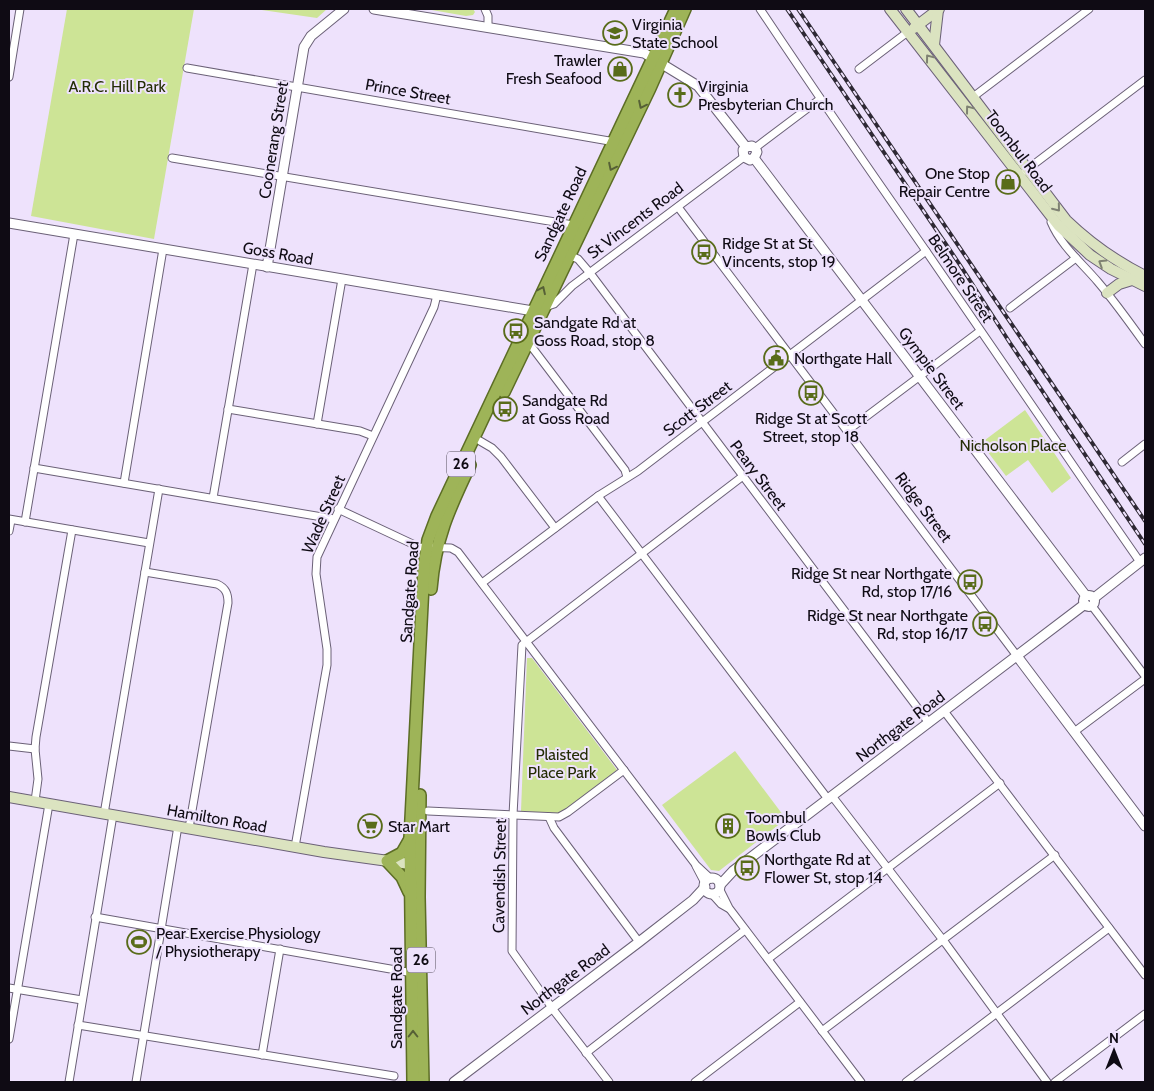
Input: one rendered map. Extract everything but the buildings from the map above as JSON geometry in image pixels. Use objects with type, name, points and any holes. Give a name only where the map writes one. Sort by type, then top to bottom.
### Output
[{"type":"highway","name":"Sandgate Road","points":[[657,61],[676,9]]},
{"type":"highway","name":"Sandgate Road","points":[[413,1082],[411,896],[415,865],[432,576],[430,531],[540,310],[657,61],[685,9]]},
{"type":"highway","name":"Sandgate Road","points":[[565,254],[573,225],[618,143]]},
{"type":"highway","name":"Sandgate Road","points":[[423,1082],[415,865],[410,838],[431,548],[528,342],[540,310]]},
{"type":"highway","points":[[410,838],[402,853],[387,861],[402,877],[411,896]]},
{"type":"main road","name":"Toombul Road","points":[[890,9],[909,31],[1049,215],[1090,255],[1145,286]]},
{"type":"main road","name":"Toombul Road","points":[[906,9],[1059,211],[1084,237],[1113,259],[1145,276]]},
{"type":"main road","points":[[909,31],[938,9]]},
{"type":"main road","points":[[934,45],[938,9]]},
{"type":"main road","points":[[1107,293],[1119,284],[1132,280]]},
{"type":"main road","name":"Hamilton Road","points":[[9,797],[295,847],[415,865]]},
{"type":"street","points":[[9,77],[20,9]]},
{"type":"street","name":"Coonerang Street","points":[[267,267],[305,43],[344,9]]},
{"type":"street","points":[[374,9],[642,53],[698,86],[751,147],[757,154],[750,160],[744,156],[743,152],[751,147],[820,99]]},
{"type":"street","points":[[485,9],[489,19],[488,27]]},
{"type":"street","name":"Belmore Street","points":[[760,9],[980,331],[1143,560]]},
{"type":"street","points":[[973,97],[1089,9]]},
{"type":"street","points":[[859,69],[909,31]]},
{"type":"street","name":"Prince Street","points":[[187,68],[618,143]]},
{"type":"street","points":[[1019,176],[1145,80]]},
{"type":"street","name":"St Vincents Road","points":[[540,310],[554,304],[590,273],[744,156]]},
{"type":"street","points":[[172,158],[573,225]]},
{"type":"street","name":"Gympie Street","points":[[754,158],[1145,677]]},
{"type":"street","name":"Ridge Street","points":[[678,207],[1145,826]]},
{"type":"street","points":[[1049,215],[1056,233],[1107,293],[1145,344]]},
{"type":"street","name":"Goss Road","points":[[9,223],[437,295],[540,310]]},
{"type":"street","points":[[25,522],[74,234]]},
{"type":"street","points":[[124,483],[164,249]]},
{"type":"street","name":"Scott Street","points":[[482,583],[598,496],[628,477],[702,422],[926,251]]},
{"type":"street","name":"Peary Street","points":[[565,254],[580,261],[590,273],[929,723]]},
{"type":"street","points":[[1010,308],[1076,258]]},
{"type":"street","points":[[213,498],[253,264]]},
{"type":"street","points":[[317,424],[342,279]]},
{"type":"street","name":"Wade Street","points":[[295,847],[327,665],[327,649],[316,574],[316,562],[338,509],[434,307],[437,295]]},
{"type":"street","points":[[847,431],[980,331]]},
{"type":"street","points":[[528,342],[628,477]]},
{"type":"street","points":[[228,409],[360,431],[373,436]]},
{"type":"street","points":[[480,441],[492,448],[501,457],[555,528]]},
{"type":"street","points":[[1122,462],[1145,444]]},
{"type":"street","points":[[34,468],[334,519]]},
{"type":"street","points":[[526,641],[742,476]]},
{"type":"street","points":[[69,1082],[149,543],[159,489]]},
{"type":"street","points":[[598,496],[830,798],[887,868],[1047,1082]]},
{"type":"street","points":[[338,509],[419,546],[451,548],[458,552],[861,1082]]},
{"type":"street","points":[[9,531],[10,520],[149,543]]},
{"type":"street","points":[[35,801],[38,774],[35,749],[72,530]]},
{"type":"street","name":"Northgate Road","points":[[455,1082],[1143,560]]},
{"type":"street","points":[[136,1082],[161,928],[228,599],[224,588],[216,584],[145,572]]},
{"type":"street","name":"Cavendish Street","points":[[526,641],[522,644],[513,815],[512,951],[608,1082]]},
{"type":"street","points":[[1074,732],[1145,677]]},
{"type":"street","points":[[944,711],[1145,975]]},
{"type":"street","points":[[9,746],[35,749]]},
{"type":"street","points":[[428,811],[549,817],[564,815],[624,770]]},
{"type":"street","points":[[768,960],[1000,783]]},
{"type":"street","points":[[9,1039],[49,804]]},
{"type":"street","points":[[549,817],[554,828],[639,942]]},
{"type":"street","points":[[822,1031],[1055,855]]},
{"type":"street","points":[[95,917],[413,973]]},
{"type":"street","points":[[906,1082],[1109,928]]},
{"type":"street","points":[[586,1053],[745,930]]},
{"type":"street","points":[[262,1055],[280,949]]},
{"type":"street","points":[[9,988],[82,1000]]},
{"type":"street","points":[[695,1082],[800,1002]]},
{"type":"street","points":[[1055,1082],[1145,1014]]},
{"type":"street","points":[[78,1025],[394,1076]]},
{"type":"green space","name":"A.R.C. Hill Park","points":[[67,9],[194,9],[154,239],[31,216]]},
{"type":"green space","points":[[255,9],[327,9],[317,18]]},
{"type":"green space","points":[[426,9],[473,9],[475,12],[473,15],[466,16]]},
{"type":"green space","name":"Nicholson Place","points":[[1025,410],[1071,478],[1052,493],[1028,460],[1006,476],[981,443]]},
{"type":"green space","name":"Plaisted Place Park","points":[[527,658],[532,658],[617,770],[561,814],[521,811]]},
{"type":"green space","points":[[735,751],[786,819],[719,871],[711,870],[662,805]]},
{"type":"railway","points":[[787,9],[1145,544]]},
{"type":"railway","points":[[798,9],[1145,521]]},
{"type":"place","name":"Virginia State School","points":[[615,33]]},
{"type":"place","name":"Trawler Fresh Seafood","points":[[620,69]]},
{"type":"place","name":"Virginia Presbyterian Church","points":[[680,95]]},
{"type":"place","name":"One Stop Repair Centre","points":[[1008,182]]},
{"type":"place","name":"Ridge St at St Vincents, stop 19","points":[[704,252]]},
{"type":"place","name":"Sandgate Rd at Goss Road, stop 8","points":[[516,331]]},
{"type":"place","name":"Northgate Hall","points":[[776,358]]},
{"type":"place","name":"Ridge St at Scott Street, stop 18","points":[[811,393]]},
{"type":"place","name":"Sandgate Rd at Goss Road","points":[[505,409]]},
{"type":"place","name":"Ridge St near Northgate Rd, stop 17/16","points":[[970,582]]},
{"type":"place","name":"Ridge St near Northgate Rd, stop 16/17","points":[[985,624]]},
{"type":"place","name":"Star Mart","points":[[370,826]]},
{"type":"place","name":"Toombul Bowls Club","points":[[728,826]]},
{"type":"place","name":"Northgate Rd at Flower St, stop 14","points":[[747,868]]},
{"type":"place","name":"Pear Exercise Physiology / Physiotherapy","points":[[139,942]]}]
